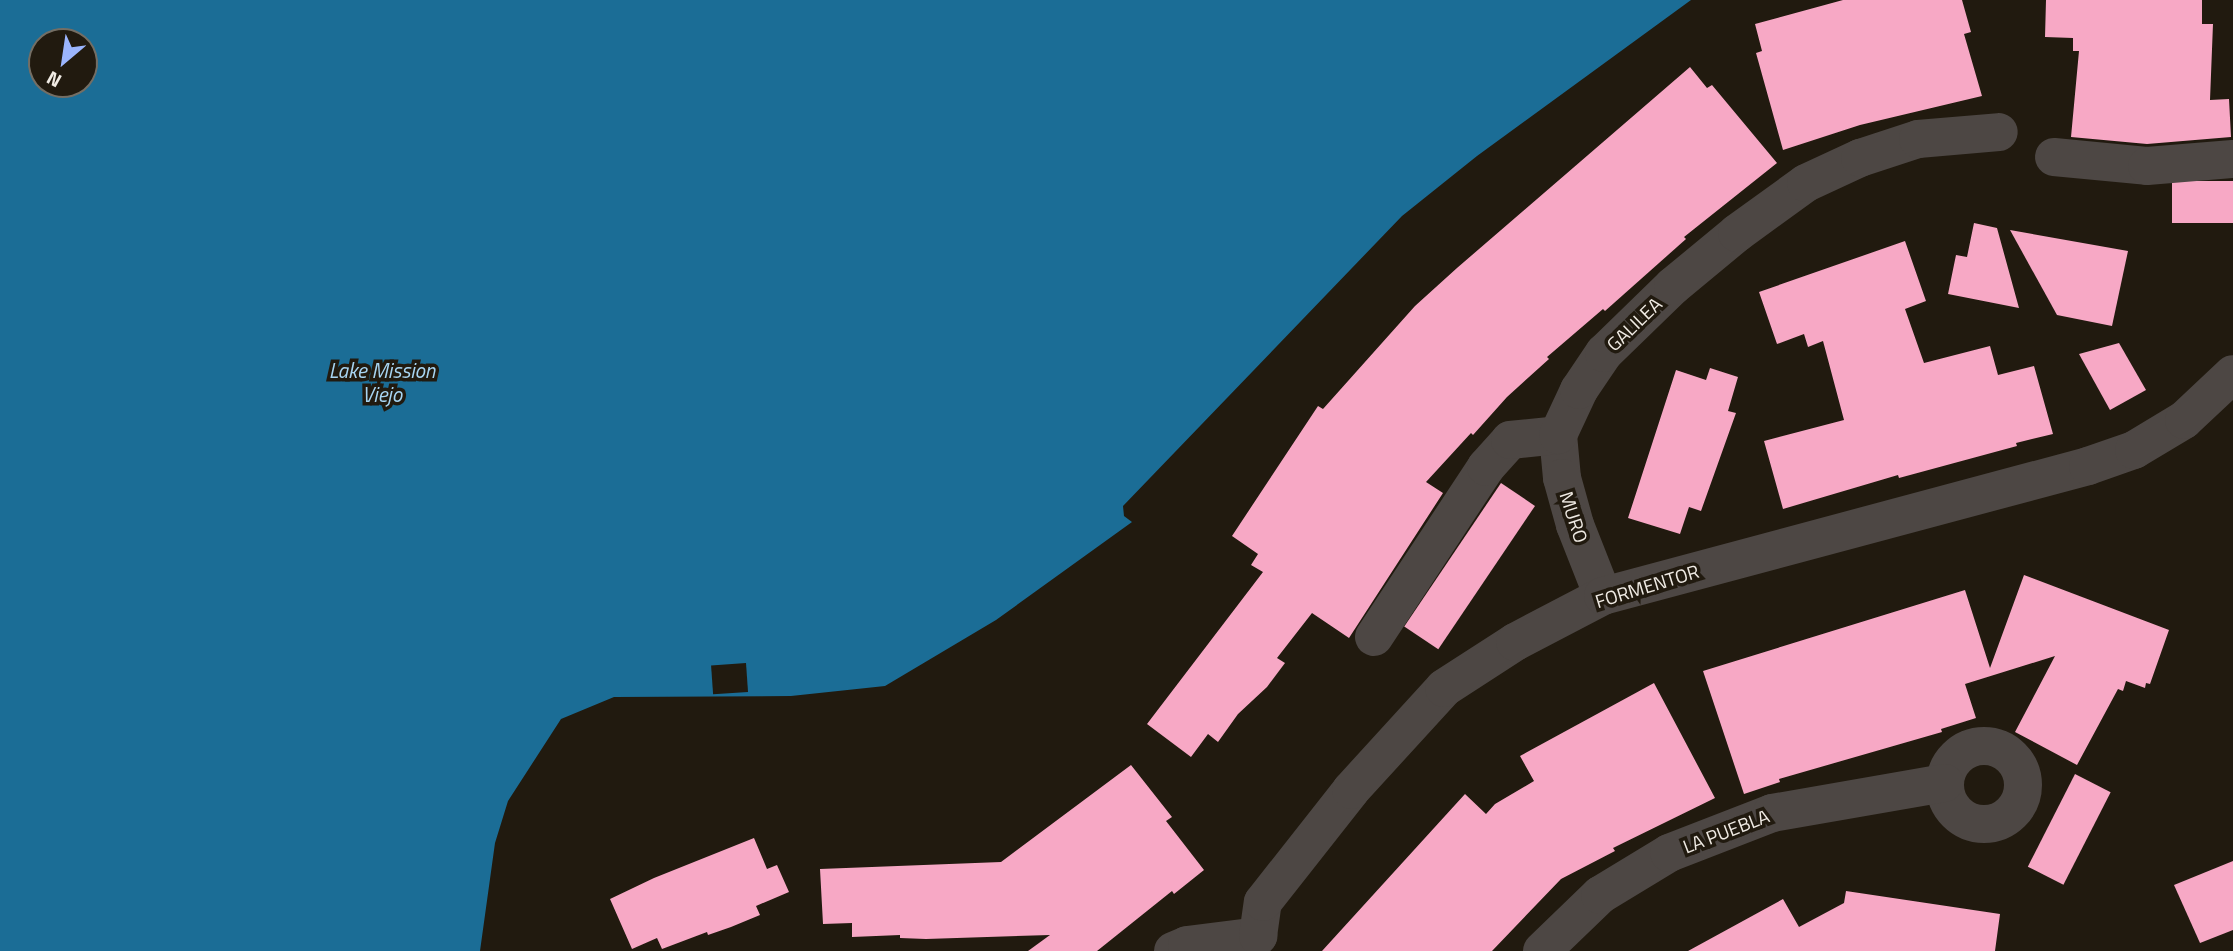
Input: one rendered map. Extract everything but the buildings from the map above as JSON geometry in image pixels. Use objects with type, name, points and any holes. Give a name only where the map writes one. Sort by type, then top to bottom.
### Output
[{"type":"street","name":"GALILEA","points":[[1558,435],[1579,390],[1604,353],[1673,286],[1806,183],[1860,158],[1918,139],[1999,132]]},
{"type":"street","points":[[2054,157],[2147,166],[2233,159]]},
{"type":"street","name":"FORMENTOR","points":[[1172,951],[1187,945],[1260,944],[1263,902],[1350,790],[1444,688],[1515,642],[1603,596],[2076,469],[2134,450],[2185,420],[2233,374]]},
{"type":"street","name":"MURO","points":[[1558,435],[1562,478],[1575,525],[1603,596]]},
{"type":"street","points":[[1374,637],[1486,467],[1510,440],[1558,435]]},
{"type":"street","name":"LA PUEBLA","points":[[1542,951],[1600,895],[1669,853],[1772,813],[1944,783]]},
{"type":"water","name":"Lake Mission Viejo","points":[[0,0],[1691,0],[1477,156],[1402,216],[1123,506],[1124,516],[1132,522],[996,620],[885,686],[791,696],[614,697],[561,719],[508,801],[495,843],[480,951],[0,951]]},
{"type":"pier","points":[[746,663],[748,692],[713,694],[711,665]]}]
